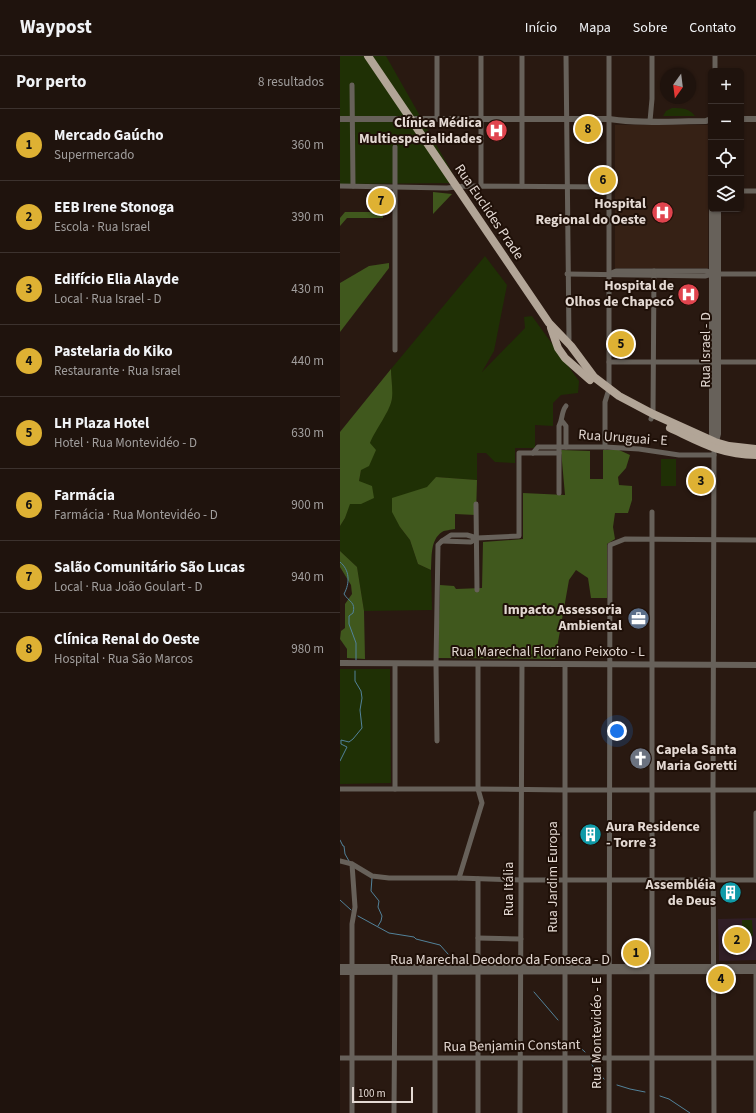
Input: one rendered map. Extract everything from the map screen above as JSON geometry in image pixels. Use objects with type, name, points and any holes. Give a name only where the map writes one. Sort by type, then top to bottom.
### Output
[{"type":"main road","name":"Rua Euclides Prade","points":[[368,56],[549,323],[567,342],[594,378],[608,391]]},
{"type":"main road","name":"Rua Euclides Prade","points":[[549,323],[558,346],[566,358],[608,391],[715,449]]},
{"type":"main road","points":[[558,346],[560,341],[567,342]]},
{"type":"main road","points":[[568,359],[574,360],[576,354]]},
{"type":"main road","name":"Rua Uruguai - E","points":[[715,449],[729,446],[756,449]]},
{"type":"main road","name":"Rua Uruguai - E","points":[[715,449],[736,454],[756,455]]},
{"type":"street","points":[[437,56],[438,119]]},
{"type":"street","points":[[481,56],[481,186]]},
{"type":"street","points":[[522,56],[522,186]]},
{"type":"street","points":[[566,56],[567,274],[569,339],[567,342]]},
{"type":"street","points":[[604,447],[605,402],[608,391],[609,362],[609,56]]},
{"type":"street","points":[[651,119],[652,56]]},
{"type":"street","points":[[715,56],[715,68]]},
{"type":"street","points":[[352,85],[352,186]]},
{"type":"street","points":[[340,119],[620,120],[708,118]]},
{"type":"street","points":[[744,119],[756,119]]},
{"type":"street","points":[[395,147],[395,350]]},
{"type":"street","points":[[340,186],[609,187]]},
{"type":"street","points":[[744,191],[756,191]]},
{"type":"street","name":"Rua Israel - D","points":[[712,212],[715,274],[715,362],[712,434],[715,449],[713,790],[714,1113]]},
{"type":"street","name":"Rua Israel - D","points":[[715,274],[718,212]]},
{"type":"street","points":[[567,274],[609,274],[619,276],[654,274],[705,276],[715,274],[756,274]]},
{"type":"street","points":[[652,416],[654,362],[654,274]]},
{"type":"street","points":[[609,362],[756,362]]},
{"type":"street","points":[[559,493],[560,424],[562,411],[566,406]]},
{"type":"street","points":[[560,424],[566,426],[566,447]]},
{"type":"street","name":"Rua Uruguai - E","points":[[476,538],[519,536],[519,454],[559,450],[566,447],[639,449],[680,455],[715,449]]},
{"type":"street","points":[[476,504],[477,590]]},
{"type":"street","points":[[652,512],[652,1113]]},
{"type":"street","points":[[437,742],[436,664],[438,545],[451,535],[467,535],[476,538]]},
{"type":"street","points":[[652,539],[756,540]]},
{"type":"street","name":"Rua Montevidéo - E","points":[[609,1113],[610,544],[625,540],[652,539]]},
{"type":"street","name":"Rua Marechal Floriano Peixoto - L","points":[[340,663],[565,665],[756,664]]},
{"type":"street","points":[[395,664],[395,788]]},
{"type":"street","points":[[459,878],[482,803],[478,789],[478,664]]},
{"type":"street","name":"Rua Itália","points":[[520,1113],[522,664]]},
{"type":"street","name":"Rua Jardim Europa","points":[[565,665],[565,1113]]},
{"type":"street","points":[[340,790],[395,788],[522,790],[756,790]]},
{"type":"street","points":[[340,861],[352,864],[372,876],[389,878],[521,880],[756,880],[756,812]]},
{"type":"street","points":[[352,864],[355,907],[352,924],[352,1113]]},
{"type":"street","points":[[478,879],[478,1113]]},
{"type":"street","points":[[478,938],[521,939]]},
{"type":"street","name":"Rua Marechal Deodoro da Fonseca - D","points":[[340,966],[352,969],[733,969],[756,967]]},
{"type":"street","points":[[756,967],[756,1113]]},
{"type":"street","name":"Rua Marechal Deodoro da Fonseca - D","points":[[340,972],[352,969]]},
{"type":"street","points":[[394,1113],[395,969]]},
{"type":"street","points":[[435,969],[435,1113]]},
{"type":"street","name":"Rua Marechal Deodoro da Fonseca - D","points":[[733,969],[756,971]]},
{"type":"street","name":"Rua Benjamin Constant","points":[[340,1058],[756,1058]]},
{"type":"shaded area","name":"Hospital Regional do Oeste","points":[[615,125],[708,125],[708,268],[615,268]]},
{"type":"shaded area","points":[[756,918],[756,960],[719,961],[718,919]]},
{"type":"green space","points":[[340,56],[386,56],[458,183],[340,184]]},
{"type":"green space","points":[[672,108],[685,109],[690,111],[695,116],[663,116],[666,111]]},
{"type":"green space","points":[[433,192],[452,194],[433,214]]},
{"type":"green space","points":[[345,212],[383,212],[383,218],[347,218],[340,226],[340,218]]},
{"type":"green space","points":[[485,256],[507,285],[494,351],[482,372],[525,328],[524,317],[532,316],[579,381],[578,393],[561,395],[553,403],[553,426],[535,425],[535,448],[515,448],[515,463],[495,462],[486,453],[477,453],[477,480],[436,477],[400,527],[410,540],[418,564],[431,570],[432,610],[364,611],[357,567],[340,551],[340,526],[345,518],[349,504],[361,504],[359,481],[361,470],[373,433],[388,409],[392,399],[391,369]]},
{"type":"green space","points":[[389,263],[389,268],[340,332],[340,283],[369,266]]},
{"type":"green space","points":[[391,369],[391,403],[370,443],[376,450],[369,466],[361,470],[359,481],[372,486],[374,498],[361,504],[350,504],[345,518],[340,526],[340,432]]},
{"type":"green space","points":[[561,450],[590,451],[590,479],[603,479],[603,450],[619,450],[630,455],[626,468],[618,477],[619,485],[632,486],[632,500],[628,513],[615,513],[613,527],[615,539],[607,544],[607,598],[591,598],[588,578],[576,570],[569,580],[555,659],[438,658],[440,585],[454,586],[456,589],[482,588],[483,542],[523,539],[523,493],[565,495]]},
{"type":"green space","points":[[661,459],[676,459],[676,486],[661,486]]},
{"type":"green space","points":[[436,477],[477,480],[476,515],[455,514],[455,529],[442,532],[435,539],[432,549],[431,570],[418,564],[410,540],[400,527],[392,512],[392,498],[427,487]]},
{"type":"green space","points":[[340,551],[357,567],[364,611],[365,659],[347,658],[347,649],[340,639],[341,631],[345,628],[345,604],[352,594],[351,585],[340,567]]},
{"type":"green space","points":[[340,669],[390,669],[391,783],[340,784]]},
{"type":"green space","points":[[742,920],[752,920],[753,936],[742,936]]},
{"type":"waterway","points":[[340,562],[346,569],[348,577],[344,594],[352,602],[354,607],[353,613],[349,616],[349,624],[356,643],[356,660]]},
{"type":"waterway","points":[[340,761],[347,747],[341,744],[341,740],[349,742],[362,728],[360,710],[362,698],[361,691],[355,681],[355,671]]},
{"type":"waterway","points":[[340,840],[344,846],[345,854],[349,861]]},
{"type":"waterway","points":[[372,878],[371,891],[379,901],[378,907],[382,916],[378,926]]},
{"type":"waterway","points":[[340,900],[351,910]]},
{"type":"waterway","points":[[358,916],[389,933],[414,937],[416,939],[440,945],[448,954]]},
{"type":"waterway","points":[[534,992],[558,1020]]},
{"type":"waterway","points":[[573,1041],[585,1052]]},
{"type":"waterway","points":[[592,1065],[604,1079]]},
{"type":"waterway","points":[[617,1085],[645,1092]]},
{"type":"waterway","points":[[660,1096],[669,1099],[690,1113]]},
{"type":"place","name":"Clínica Renal do Oeste","points":[[588,129]]},
{"type":"place","name":"Clínica Médica Multiespecialidades","points":[[497,131]]},
{"type":"place","name":"Farmácia","points":[[603,180]]},
{"type":"place","name":"Salão Comunitário São Lucas","points":[[381,201]]},
{"type":"place","name":"Hospital Regional do Oeste","points":[[662,212]]},
{"type":"place","name":"Hospital de Olhos de Chapecó","points":[[689,294]]},
{"type":"place","name":"LH Plaza Hotel","points":[[621,344]]},
{"type":"place","name":"Edifício Elia Alayde","points":[[701,481]]},
{"type":"place","name":"Impacto Assessoria Ambiental","points":[[638,618]]},
{"type":"place","name":"Capela Santa Maria Goretti","points":[[640,758]]},
{"type":"place","name":"Aura Residence - Torre 3","points":[[590,835]]},
{"type":"place","name":"Assembléia de Deus","points":[[731,893]]},
{"type":"place","name":"EEB Irene Stonoga","points":[[737,940]]},
{"type":"place","name":"Mercado Gaúcho","points":[[636,953]]},
{"type":"place","name":"Pastelaria do Kiko","points":[[721,979]]}]
